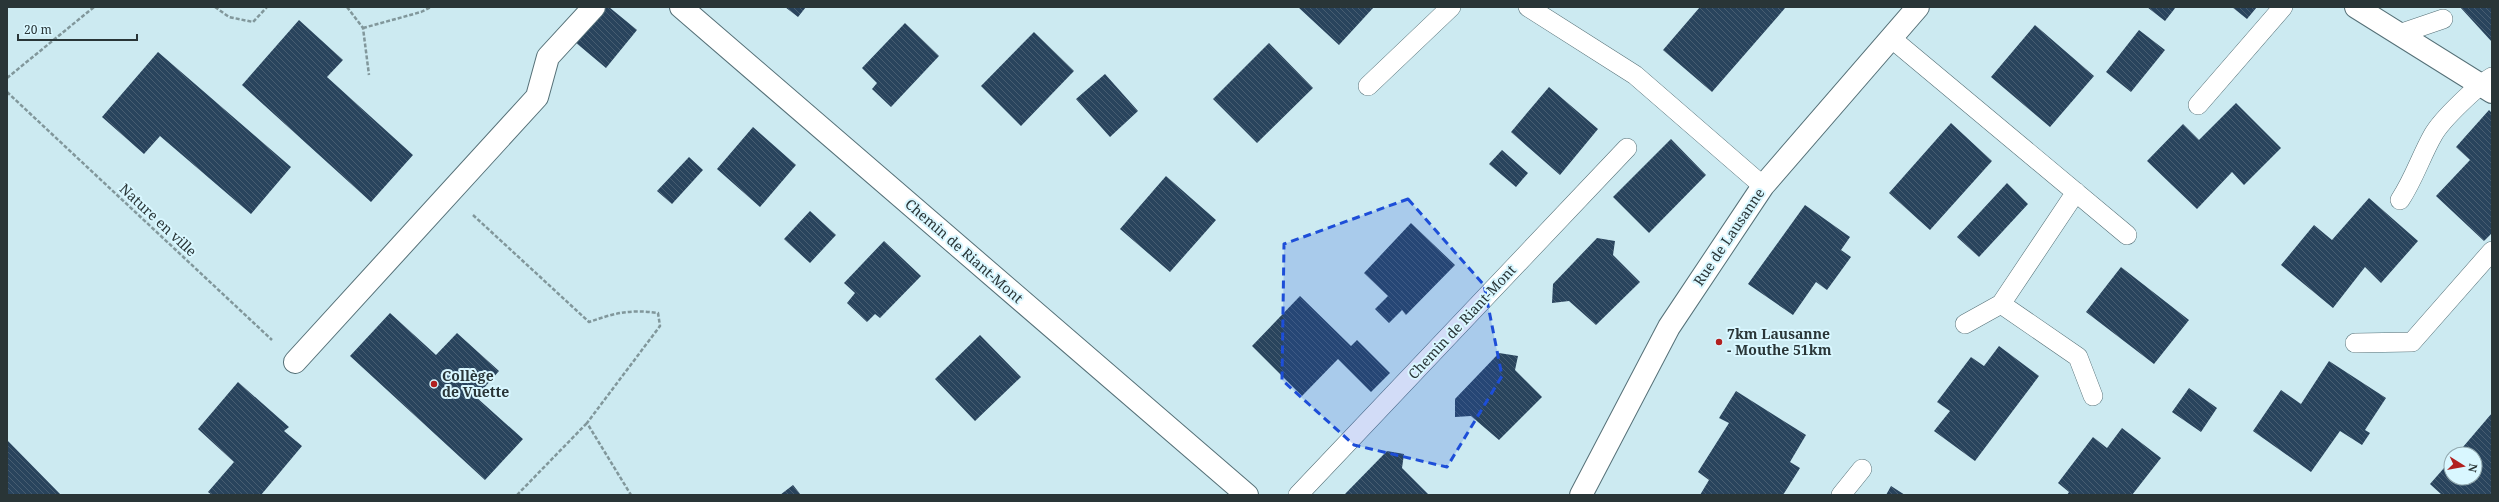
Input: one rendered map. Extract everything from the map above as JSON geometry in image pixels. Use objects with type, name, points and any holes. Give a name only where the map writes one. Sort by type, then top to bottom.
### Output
[{"type":"street","points":[[296,362],[537,97],[548,57],[594,7]]},
{"type":"street","name":"Chemin de Riant-Mont","points":[[681,7],[1247,495]]},
{"type":"street","name":"Rue de Lausanne","points":[[1581,495],[1669,327],[1763,186],[1918,7]]},
{"type":"street","points":[[2356,7],[2399,34],[2488,84]]},
{"type":"lane","points":[[1368,86],[1451,7]]},
{"type":"lane","points":[[1528,7],[1635,76],[1763,186]]},
{"type":"lane","points":[[2198,106],[2283,7]]},
{"type":"lane","points":[[2399,34],[2443,19]]},
{"type":"lane","points":[[1891,38],[2127,235]]},
{"type":"lane","points":[[2400,200],[2412,182],[2434,134],[2488,84]]},
{"type":"lane","name":"Chemin de Riant-Mont","points":[[1298,495],[1627,148]]},
{"type":"lane","points":[[1965,324],[2001,304],[2076,192]]},
{"type":"lane","points":[[2355,343],[2412,342],[2492,251]]},
{"type":"lane","points":[[2001,304],[2078,357],[2093,396]]},
{"type":"lane","points":[[1841,495],[1862,469]]},
{"type":"path","points":[[7,78],[94,7]]},
{"type":"path","points":[[215,7],[229,17],[253,22],[267,7]]},
{"type":"path","points":[[347,7],[363,28],[369,76]]},
{"type":"path","points":[[363,28],[421,12],[431,7]]},
{"type":"path","name":"Nature en ville","points":[[7,92],[296,362]]},
{"type":"path","points":[[450,193],[589,322],[614,313],[634,310],[658,313],[660,326],[587,423],[517,495]]},
{"type":"path","points":[[587,423],[631,495]]},
{"type":"highlighted area","points":[[1408,199],[1484,285],[1502,376],[1447,467],[1354,445],[1282,380],[1284,244]]},
{"type":"building","points":[[603,7],[609,7],[637,30],[606,68],[575,42]]},
{"type":"building","points":[[785,7],[806,7],[798,17]]},
{"type":"building","points":[[1298,7],[1374,7],[1339,45]]},
{"type":"building","points":[[1700,7],[1786,7],[1712,92],[1663,50]]},
{"type":"building","points":[[2147,7],[2176,7],[2165,21]]},
{"type":"building","points":[[2232,7],[2257,7],[2247,19]]},
{"type":"building","points":[[2460,7],[2492,7],[2492,42]]},
{"type":"building","points":[[299,20],[343,60],[327,77],[413,155],[371,202],[242,85]]},
{"type":"building","points":[[905,23],[939,56],[891,107],[872,89],[877,83],[862,68]]},
{"type":"building","points":[[2035,25],[2094,76],[2050,127],[1991,77]]},
{"type":"building","points":[[2139,30],[2165,50],[2131,92],[2106,72]]},
{"type":"building","points":[[1034,32],[1074,71],[1021,126],[981,86]]},
{"type":"building","points":[[1269,43],[1313,88],[1257,143],[1213,99]]},
{"type":"building","points":[[158,52],[291,167],[251,214],[160,136],[144,154],[102,117]]},
{"type":"building","points":[[1105,74],[1138,111],[1110,137],[1076,99]]},
{"type":"building","points":[[1549,87],[1598,129],[1560,175],[1511,132]]},
{"type":"building","points":[[2236,103],[2281,148],[2244,185],[2232,172],[2197,209],[2147,161],[2183,124],[2199,140]]},
{"type":"building","points":[[2489,110],[2492,113],[2492,233],[2484,241],[2436,196],[2470,160],[2456,147]]},
{"type":"building","points":[[1951,123],[1992,161],[1930,230],[1889,193]]},
{"type":"building","points":[[753,127],[796,165],[760,207],[717,169]]},
{"type":"building","points":[[1671,139],[1706,175],[1649,233],[1613,197]]},
{"type":"building","points":[[1502,150],[1528,173],[1516,187],[1489,164]]},
{"type":"building","points":[[689,157],[703,170],[672,204],[657,191]]},
{"type":"building","points":[[1166,176],[1216,220],[1170,272],[1120,229]]},
{"type":"building","points":[[2007,183],[2028,204],[1979,257],[1957,237]]},
{"type":"building","points":[[2369,198],[2418,241],[2381,283],[2365,267],[2333,308],[2281,265],[2314,225],[2332,240]]},
{"type":"building","points":[[1805,205],[1850,237],[1841,250],[1851,257],[1827,290],[1816,282],[1793,315],[1748,284]]},
{"type":"building","points":[[810,211],[836,235],[810,263],[784,239]]},
{"type":"building","points":[[1411,223],[1455,265],[1406,315],[1402,310],[1389,323],[1375,309],[1388,296],[1364,273]]},
{"type":"building","points":[[1597,238],[1615,241],[1613,255],[1640,282],[1596,325],[1569,301],[1552,303],[1553,284]]},
{"type":"building","points":[[884,241],[921,276],[880,318],[875,314],[867,322],[847,303],[855,293],[844,283]]},
{"type":"building","points":[[2121,267],[2189,320],[2154,364],[2086,312]]},
{"type":"building","points":[[1300,296],[1351,346],[1357,340],[1390,373],[1371,392],[1338,359],[1302,396],[1252,346]]},
{"type":"building","name":"Collège de Vuette","points":[[390,313],[436,355],[457,333],[499,371],[476,397],[523,439],[485,480],[350,356]]},
{"type":"building","points":[[980,335],[1021,377],[975,421],[935,379]]},
{"type":"building","points":[[1999,346],[2039,376],[1975,461],[1934,431],[1950,411],[1937,402],[1971,357],[1984,366]]},
{"type":"building","points":[[1499,353],[1518,356],[1515,370],[1542,397],[1499,440],[1471,416],[1455,417],[1455,399]]},
{"type":"building","points":[[2329,361],[2386,398],[2365,430],[2370,433],[2362,445],[2340,431],[2311,472],[2253,431],[2281,390],[2301,404]]},
{"type":"building","points":[[238,382],[289,427],[284,431],[302,446],[261,495],[212,495],[208,492],[234,462],[198,429]]},
{"type":"building","points":[[2189,388],[2217,408],[2201,432],[2172,412]]},
{"type":"building","points":[[1736,391],[1806,435],[1790,462],[1800,468],[1783,495],[1700,495],[1709,480],[1698,472],[1729,423],[1719,418]]},
{"type":"building","points":[[2492,413],[2492,492],[2490,495],[2442,495],[2430,484],[2443,469],[2443,486],[2483,486],[2483,446],[2464,446]]},
{"type":"building","points":[[2122,428],[2161,458],[2132,495],[2067,495],[2069,492],[2058,483],[2093,437],[2107,448]]},
{"type":"building","points":[[7,440],[61,495],[7,495]]},
{"type":"building","points":[[1387,451],[1404,454],[1402,468],[1429,495],[1344,495]]},
{"type":"building","points":[[793,485],[801,495],[780,495]]},
{"type":"building","points":[[1891,486],[1905,495],[1886,495]]},
{"type":"place","name":"7km Lausanne - Mouthe 51km","points":[[1719,342]]},
{"type":"place","name":"Collège de Vuette","points":[[434,384]]}]
